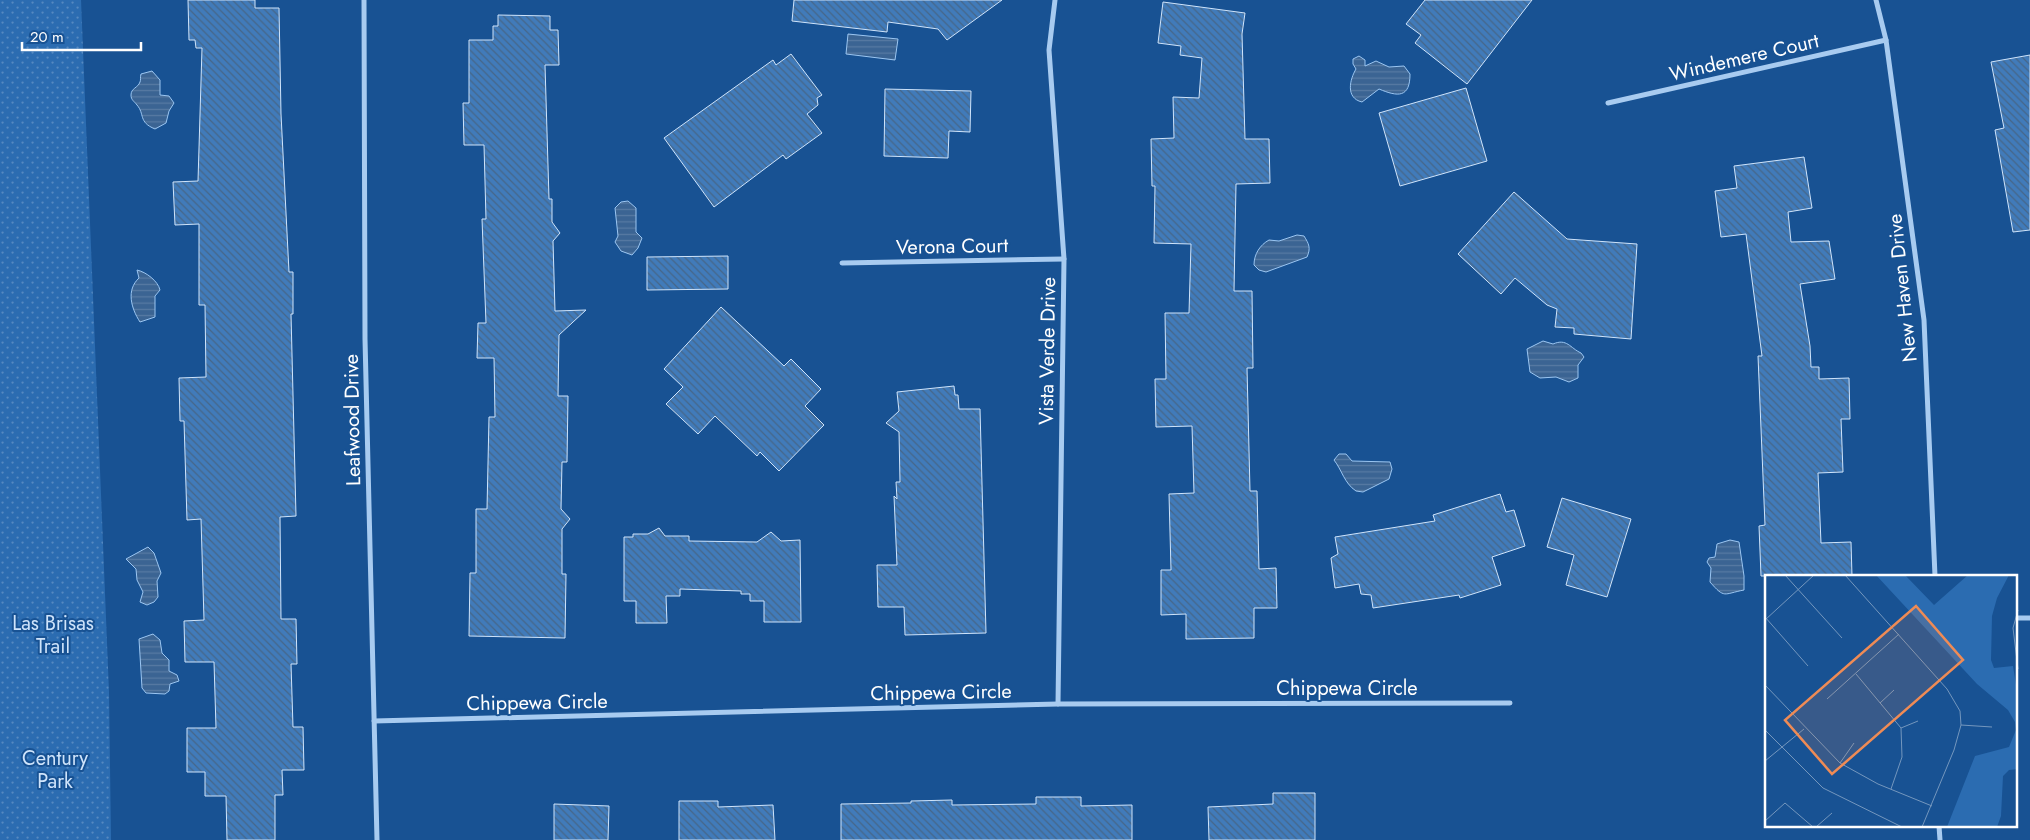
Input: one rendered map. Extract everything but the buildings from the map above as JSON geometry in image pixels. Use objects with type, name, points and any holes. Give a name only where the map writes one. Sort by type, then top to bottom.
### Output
[{"type":"street","name":"Leafwood Drive","points":[[364,0],[364,339],[377,840]]},
{"type":"street","name":"Vista Verde Drive","points":[[1055,0],[1049,50],[1064,259],[1058,704]]},
{"type":"street","name":"New Haven Drive","points":[[1876,0],[1886,40],[1924,320],[1935,575]]},
{"type":"street","name":"Windemere Court","points":[[1608,103],[1886,40]]},
{"type":"street","name":"Verona Court","points":[[842,263],[1064,259]]},
{"type":"street","name":"Chippewa Circle","points":[[374,721],[1058,704],[1510,703]]},
{"type":"green space","name":"Las Brisas Trail","points":[[0,0],[81,0],[109,692],[111,840],[0,840]]},
{"type":"shaded area","points":[[848,34],[898,39],[895,60],[846,54]]},
{"type":"shaded area","points":[[1359,56],[1365,60],[1365,66],[1376,61],[1389,67],[1404,66],[1410,74],[1408,88],[1402,94],[1379,89],[1362,102],[1357,100],[1353,97],[1350,88],[1356,69],[1353,59]]},
{"type":"shaded area","points":[[152,71],[160,80],[160,95],[169,96],[174,103],[169,111],[166,123],[155,129],[146,124],[131,95],[140,82],[141,74]]},
{"type":"shaded area","points":[[628,201],[636,208],[636,232],[642,238],[638,248],[632,255],[621,251],[615,242],[618,236],[615,208],[621,202]]},
{"type":"shaded area","points":[[1297,235],[1304,236],[1307,241],[1309,249],[1307,257],[1266,272],[1259,270],[1254,265],[1256,254],[1266,242],[1269,240],[1279,241]]},
{"type":"shaded area","points":[[137,270],[151,277],[157,283],[160,290],[155,296],[155,317],[140,322],[134,311],[131,299],[132,288],[139,278]]},
{"type":"shaded area","points":[[1543,341],[1553,344],[1562,342],[1581,353],[1584,357],[1578,365],[1578,378],[1569,382],[1556,377],[1540,378],[1530,372],[1527,349]]},
{"type":"shaded area","points":[[1339,454],[1346,454],[1352,461],[1390,462],[1392,469],[1389,479],[1363,492],[1356,491],[1349,484],[1334,460]]},
{"type":"shaded area","points":[[1730,540],[1739,542],[1744,590],[1725,594],[1710,582],[1711,568],[1707,562],[1709,558],[1715,557],[1717,544]]},
{"type":"shaded area","points":[[148,547],[154,553],[161,573],[157,581],[158,597],[154,602],[147,605],[140,602],[143,592],[137,580],[136,569],[126,559]]},
{"type":"shaded area","points":[[153,634],[160,640],[162,653],[169,660],[169,671],[177,675],[179,681],[170,684],[169,691],[165,694],[146,693],[142,688],[139,639]]},
{"type":"park label","name":"Century Park","points":[[55,770]]}]
